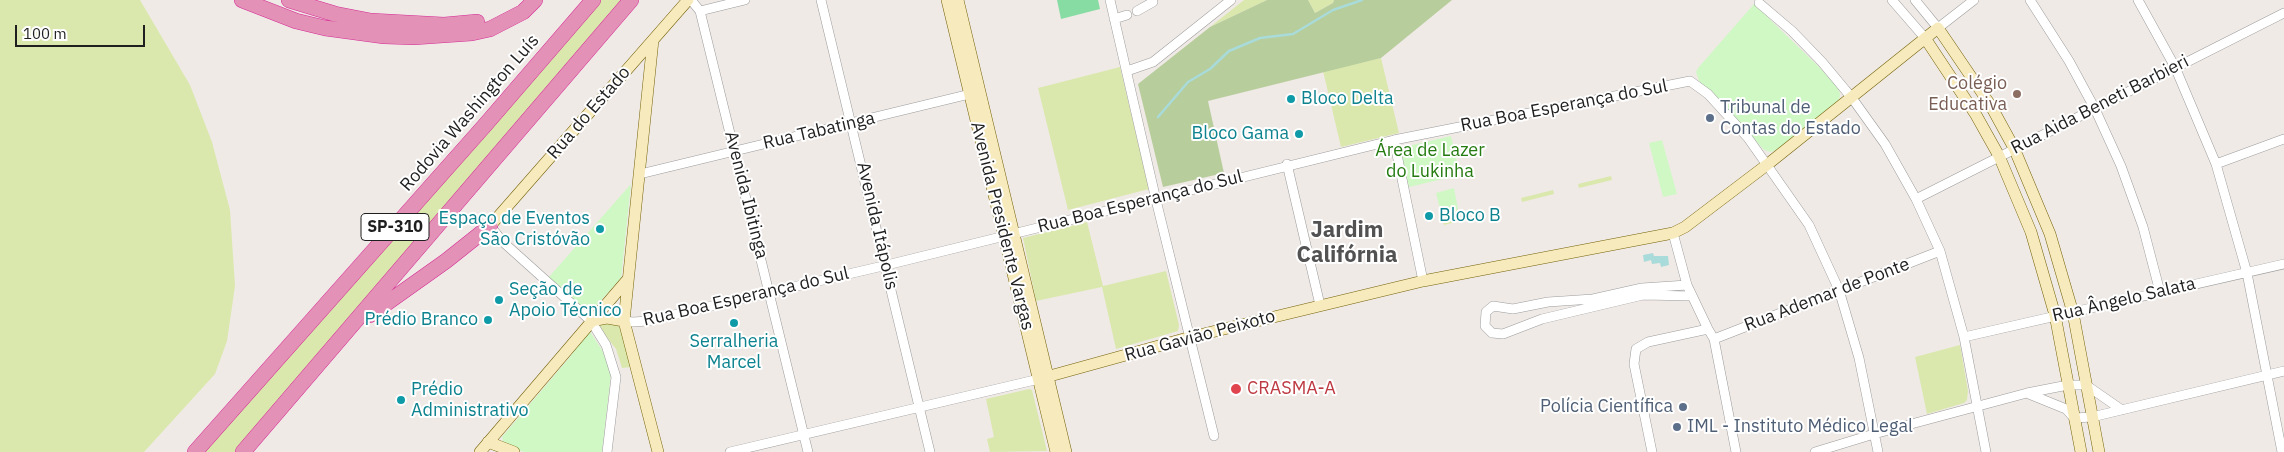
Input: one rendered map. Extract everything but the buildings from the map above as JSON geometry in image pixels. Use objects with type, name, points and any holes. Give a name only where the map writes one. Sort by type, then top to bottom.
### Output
[{"type":"highway","points":[[242,0],[296,21],[325,28],[384,36],[414,37],[454,35],[490,29],[523,12],[535,0]]},
{"type":"highway","points":[[289,0],[335,14],[371,21],[444,25],[482,21],[500,15],[524,0]]},
{"type":"highway","name":"SP-310","points":[[243,452],[631,0]]},
{"type":"highway","name":"Rodovia Washington Luís","points":[[195,452],[486,124],[590,2]]},
{"type":"highway","points":[[299,387],[352,330],[490,226]]},
{"type":"street","name":"Avenida Ibitinga","points":[[690,0],[700,11],[808,452]]},
{"type":"street","name":"Rua do Estado","points":[[490,226],[690,0]]},
{"type":"street","points":[[700,11],[745,0]]},
{"type":"street","name":"Avenida Itápolis","points":[[821,0],[930,452]]},
{"type":"street","name":"Avenida Presidente Vargas","points":[[948,0],[970,94],[1010,235]]},
{"type":"street","name":"Avenida Presidente Vargas","points":[[958,0],[1010,235],[1044,377],[1066,452]]},
{"type":"street","points":[[1110,0],[1156,200],[1214,436]]},
{"type":"street","points":[[1127,71],[1153,62],[1230,0]]},
{"type":"street","points":[[1892,0],[1925,38],[1976,115],[1999,156],[2031,232],[2055,316],[2081,452]]},
{"type":"street","points":[[1915,0],[1938,28],[1991,106],[2014,148],[2050,234],[2074,313],[2099,452]]},
{"type":"street","points":[[1736,452],[1714,339],[1687,285],[1673,233],[1685,227],[1768,164],[1974,0]]},
{"type":"street","points":[[2030,0],[2069,60],[2095,109],[2121,166],[2143,227],[2160,292]]},
{"type":"street","points":[[2138,0],[2175,67],[2216,164],[2247,273],[2282,452]]},
{"type":"street","points":[[1137,11],[1154,1]]},
{"type":"street","points":[[1759,3],[1792,31],[1822,62],[1852,98],[1886,144],[1916,199],[1940,251],[1964,337],[1986,452]]},
{"type":"street","name":"Rua Aida Beneti Barbieri","points":[[1916,199],[2284,13]]},
{"type":"street","points":[[1114,19],[1127,15]]},
{"type":"street","points":[[653,40],[624,320],[658,452]]},
{"type":"street","name":"Rua Boa Esperança do Sul","points":[[591,321],[607,318],[633,322],[648,321],[1156,200],[1287,164],[1394,140],[1690,81],[1708,94],[1768,164]]},
{"type":"street","name":"Rua Tabatinga","points":[[640,174],[970,94]]},
{"type":"street","points":[[2216,164],[2284,139]]},
{"type":"street","points":[[1394,140],[1423,281]]},
{"type":"street","points":[[1287,164],[1320,305]]},
{"type":"street","points":[[1768,164],[1809,225],[1839,290],[1859,358],[1878,452]]},
{"type":"street","points":[[490,226],[503,242],[591,321],[610,354],[616,377],[607,452]]},
{"type":"street","name":"Rua Gavião Peixoto","points":[[730,452],[919,408],[1320,305],[1423,281],[1673,233]]},
{"type":"street","name":"Rua Ademar de Ponte","points":[[1714,339],[1940,251]]},
{"type":"street","name":"Rua Ângelo Salata","points":[[1964,337],[2284,264]]},
{"type":"street","points":[[480,452],[628,279]]},
{"type":"street","points":[[1594,303],[1548,302],[1513,310],[1493,306],[1486,312],[1485,326],[1492,333],[1503,334],[1542,318],[1594,303],[1642,292],[1687,285]]},
{"type":"street","points":[[1642,292],[1692,296]]},
{"type":"street","points":[[1652,452],[1634,364],[1636,350],[1648,342],[1708,330]]},
{"type":"street","points":[[2074,418],[2092,417],[2284,371]]},
{"type":"street","name":"Avenida Presidente Vargas","points":[[1044,377],[1056,452]]},
{"type":"street","points":[[1815,452],[1976,406],[2068,385],[2086,385],[2122,410]]},
{"type":"street","points":[[2027,393],[2066,409],[2074,418]]},
{"type":"street","points":[[1979,452],[1981,429]]},
{"type":"street","points":[[488,442],[514,452]]},
{"type":"green space","points":[[0,0],[140,0],[190,85],[212,142],[230,210],[235,286],[227,341],[215,374],[144,452],[0,452]]},
{"type":"green space","points":[[599,0],[625,0],[237,452],[201,452]]},
{"type":"green space","points":[[1057,0],[1098,0],[1100,9],[1061,19]]},
{"type":"green space","points":[[1244,0],[1267,0],[1210,27]]},
{"type":"green space","points":[[1267,0],[1308,0],[1315,13],[1333,3],[1334,0],[1452,0],[1381,58],[1208,101],[1224,173],[1163,187],[1138,84],[1210,27]]},
{"type":"green space","points":[[1308,0],[1334,0],[1333,3],[1315,13]]},
{"type":"green space","points":[[1754,4],[1819,67],[1839,89],[1840,95],[1839,100],[1778,149],[1771,152],[1764,150],[1727,108],[1699,81],[1696,72]]},
{"type":"green space","points":[[1381,58],[1399,133],[1341,147],[1323,71]]},
{"type":"green space","points":[[1120,67],[1149,189],[1068,210],[1038,88]]},
{"type":"green space","name":"Área de Lazer do Lukinha","points":[[1451,136],[1460,175],[1409,187],[1400,148]]},
{"type":"green space","points":[[1662,140],[1677,194],[1663,197],[1649,143]]},
{"type":"green space","points":[[1611,176],[1612,180],[1579,188],[1578,184]]},
{"type":"green space","points":[[631,184],[621,278],[595,307],[590,309],[582,306],[548,278]]},
{"type":"green space","points":[[1454,188],[1458,209],[1441,213],[1436,193]]},
{"type":"green space","points":[[1553,190],[1554,194],[1522,202],[1521,198]]},
{"type":"green space","points":[[1458,209],[1460,221],[1444,225],[1441,213]]},
{"type":"green space","points":[[1087,222],[1103,286],[1166,271],[1179,325],[1178,331],[1116,349],[1102,287],[1036,301],[1023,238]]},
{"type":"green space","points":[[605,320],[617,324],[620,328],[632,367],[622,368],[616,349],[599,327]]},
{"type":"green space","points":[[589,330],[604,353],[611,374],[602,452],[524,452],[504,445],[502,437],[570,357]]},
{"type":"green space","points":[[1960,345],[1968,391],[1967,400],[1964,403],[1927,414],[1915,357]]},
{"type":"green space","points":[[1029,389],[1032,390],[1047,451],[990,452],[987,439],[994,437],[986,399]]},
{"type":"water","points":[[1653,253],[1654,256],[1668,256],[1669,265],[1661,267],[1660,263],[1652,264],[1651,260],[1644,262],[1643,255]]},
{"type":"waterway","points":[[1158,117],[1188,82],[1210,69],[1229,51],[1260,38],[1293,34],[1333,10],[1362,0]]},
{"type":"place","name":"Colégio Educativa","points":[[2017,94]]},
{"type":"place","name":"Bloco Delta","points":[[1291,99]]},
{"type":"place","name":"Tribunal de Contas do Estado","points":[[1710,118]]},
{"type":"place","name":"Bloco Gama","points":[[1299,134]]},
{"type":"place","name":"Bloco B","points":[[1429,216]]},
{"type":"place","name":"Espaço de Eventos São Cristóvão","points":[[600,229]]},
{"type":"place","name":"Seção de Apoio Técnico","points":[[499,300]]},
{"type":"place","name":"Prédio Branco","points":[[488,320]]},
{"type":"place","name":"Serralheria Marcel","points":[[734,323]]},
{"type":"place","name":"CRASMA-A","points":[[1236,389]]},
{"type":"place","name":"Prédio Administrativo","points":[[401,400]]},
{"type":"place","name":"Polícia Científica","points":[[1683,407]]},
{"type":"place","name":"IML - Instituto Médico Legal","points":[[1677,427]]},
{"type":"district","name":"Jardim Califórnia","points":[[1347,244]]}]
